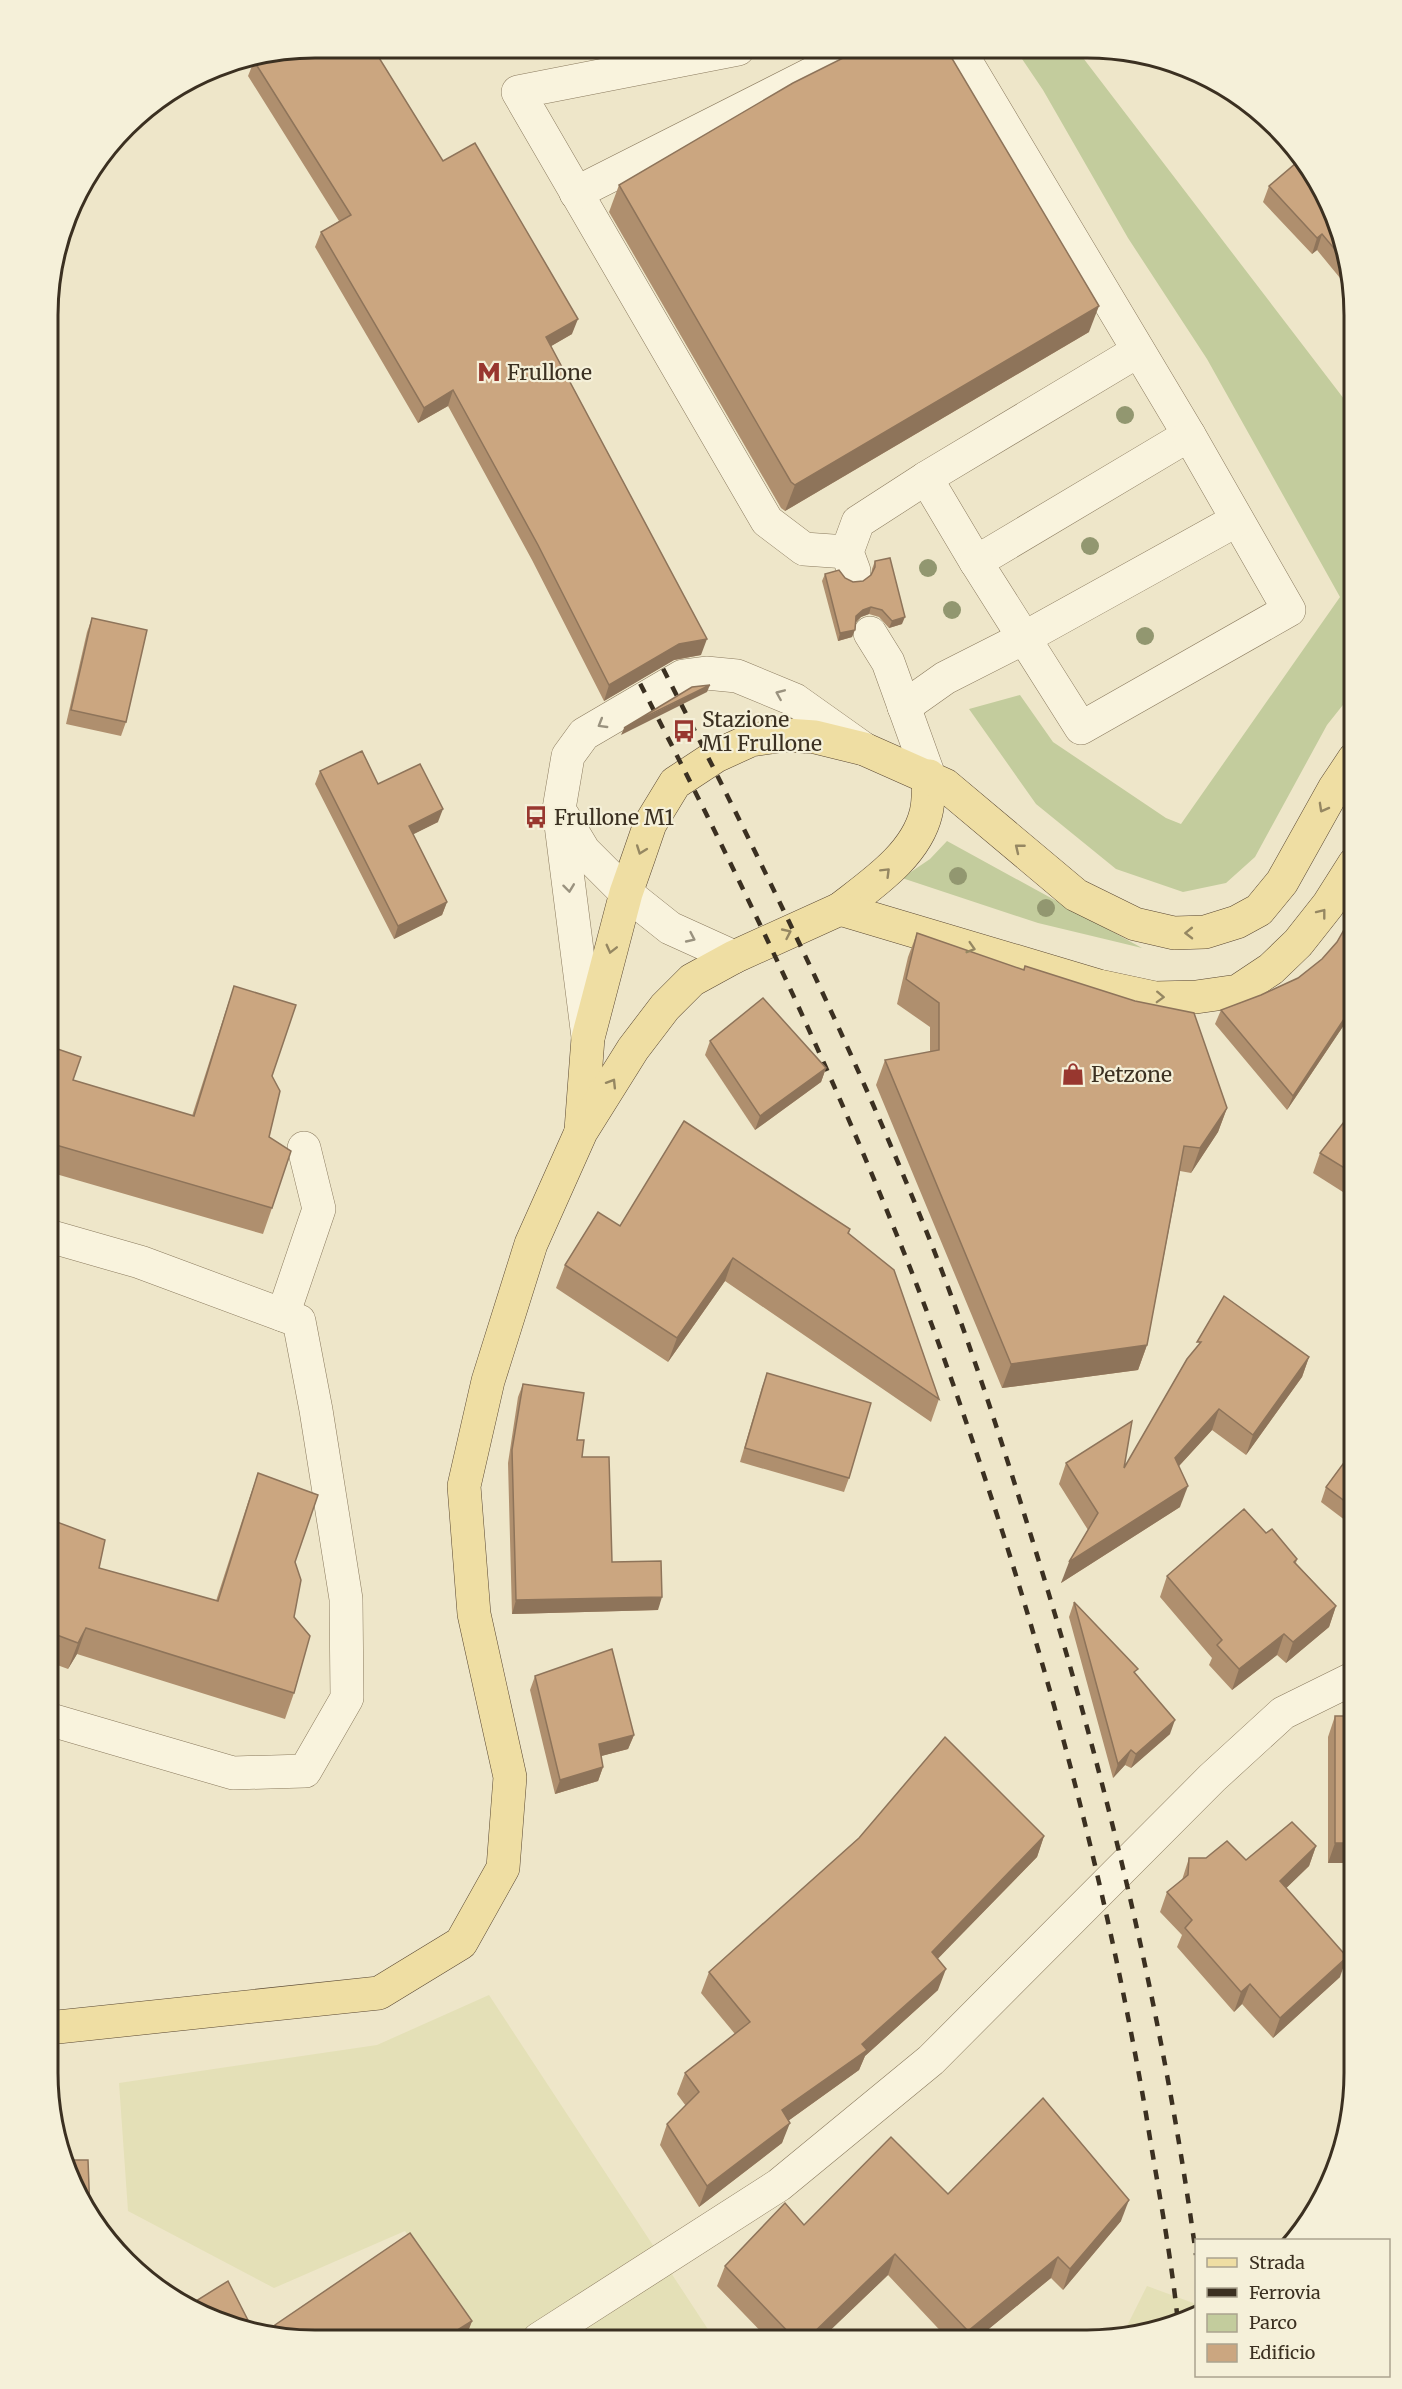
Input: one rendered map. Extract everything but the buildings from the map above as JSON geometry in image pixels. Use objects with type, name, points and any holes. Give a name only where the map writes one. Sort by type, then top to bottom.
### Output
[{"type":"main road","points":[[581,1132],[588,1038],[626,893],[650,824],[675,783],[716,756],[752,740],[786,735],[815,737],[864,749],[945,785],[1076,895],[1135,924],[1174,933],[1205,932],[1237,922],[1258,910],[1282,882],[1344,774]]},
{"type":"main road","points":[[58,2027],[379,1993],[461,1943],[503,1868],[510,1777],[474,1614],[464,1486],[488,1381],[531,1244],[581,1132],[633,1050],[665,1007],[692,980],[734,957],[840,909],[877,880],[917,836],[926,813],[929,776]]},
{"type":"main road","points":[[840,909],[1099,986],[1155,998],[1197,997],[1238,991],[1271,969],[1298,944],[1344,880]]},
{"type":"lane","points":[[692,58],[518,92],[767,521],[804,549],[851,562],[858,522],[926,478],[1138,351]]},
{"type":"lane","points":[[576,193],[843,58]]},
{"type":"lane","points":[[926,478],[1081,728],[1289,610],[1189,435],[964,58]]},
{"type":"lane","points":[[976,562],[1189,435]]},
{"type":"lane","points":[[904,707],[945,678],[1024,639],[1237,520]]},
{"type":"lane","points":[[870,633],[888,662],[929,776]]},
{"type":"lane","points":[[588,1038],[559,809],[568,756],[584,734],[683,676],[706,673],[737,676],[795,700],[864,749]]},
{"type":"lane","points":[[559,809],[584,851],[626,893],[670,928],[734,957]]},
{"type":"lane","points":[[283,1315],[319,1209],[304,1148]]},
{"type":"lane","points":[[58,1239],[140,1262],[299,1321],[316,1410],[346,1599],[347,1698],[305,1771],[233,1773],[58,1722]]},
{"type":"lane","points":[[553,2330],[779,2185],[932,2060],[1212,1778],[1282,1713],[1344,1683]]},
{"type":"shaded area","points":[[489,1995],[708,2330],[467,2330],[405,2231],[274,2288],[128,2211],[119,2083],[377,2045]]},
{"type":"shaded area","points":[[1147,2286],[1195,2304],[1195,2306],[1169,2317],[1126,2327]]},
{"type":"green space","points":[[1021,58],[1083,58],[1344,399],[1344,704],[1327,725],[1255,857],[1226,883],[1183,892],[1116,869],[1036,804],[969,709],[1020,695],[1053,742],[1166,818],[1181,824],[1340,597],[1207,359],[1128,238],[1043,90]]},
{"type":"green space","points":[[947,841],[1142,948],[1038,923],[902,878],[930,859]]},
{"type":"railway","points":[[654,651],[760,863],[861,1078],[938,1262],[981,1380],[1059,1627],[1107,1804],[1149,1983],[1167,2074],[1195,2248]]},
{"type":"railway","points":[[631,666],[702,805],[835,1089],[910,1268],[985,1479],[1063,1737],[1100,1887],[1146,2114],[1168,2244],[1177,2314]]},
{"type":"place","name":"Frullone","points":[[489,372]]},
{"type":"place","name":"Stazione M1 Frullone","points":[[684,731]]},
{"type":"place","name":"Frullone M1","points":[[536,817]]},
{"type":"place","name":"Petzone","points":[[1073,1074]]}]
